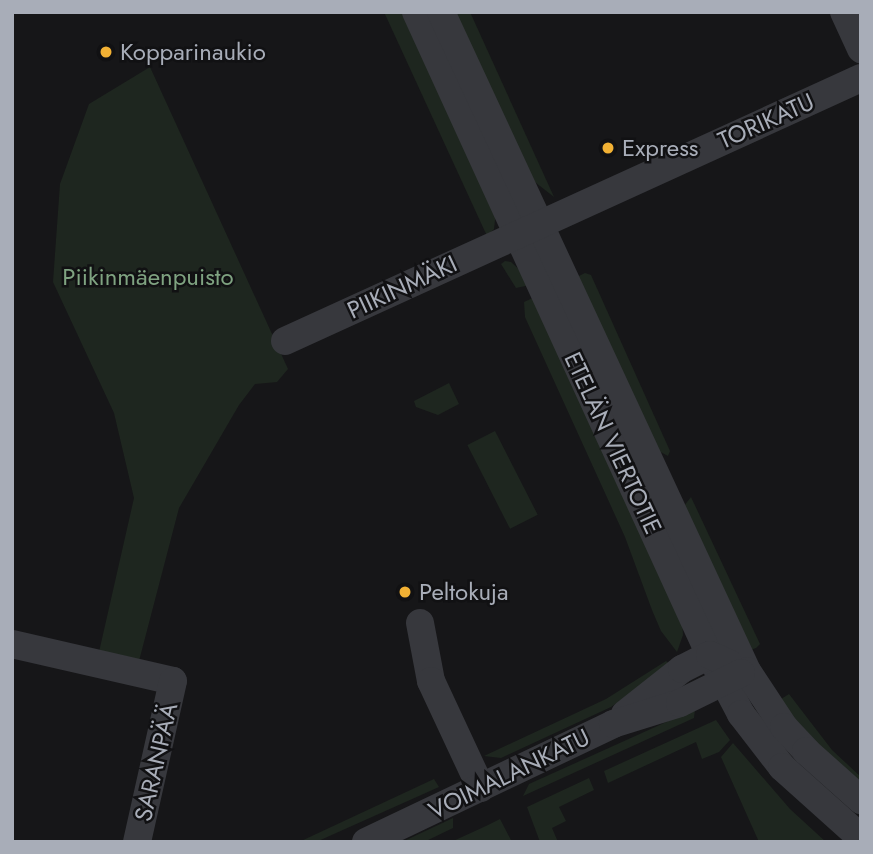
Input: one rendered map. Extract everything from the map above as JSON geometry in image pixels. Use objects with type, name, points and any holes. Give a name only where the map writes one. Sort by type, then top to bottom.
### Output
[{"type":"street","name":"ETELÄN VIERTOTIE","points":[[416,12],[530,230],[736,676],[741,714],[782,767],[861,838]]},
{"type":"street","name":"ETELÄN VIERTOTIE","points":[[440,12],[710,655]]},
{"type":"street","points":[[844,12],[861,49]]},
{"type":"street","name":"TORIKATU","points":[[530,230],[861,78]]},
{"type":"street","name":"PIIKINMÄKI","points":[[285,341],[530,230]]},
{"type":"street","points":[[419,623],[432,681],[481,789]]},
{"type":"street","name":"SARANPÄÄ","points":[[12,644],[173,681],[169,712],[137,842]]},
{"type":"street","points":[[710,655],[736,676]]},
{"type":"street","name":"VOIMALANKATU","points":[[613,724],[681,669],[710,655]]},
{"type":"street","name":"ETELÄN VIERTOTIE","points":[[736,676],[798,743],[861,800]]},
{"type":"street","name":"VOIMALANKATU","points":[[366,842],[613,724],[680,704],[736,676]]},
{"type":"green space","points":[[384,12],[406,12],[496,211],[494,229],[487,236]]},
{"type":"green space","points":[[452,12],[470,12],[554,197],[531,179]]},
{"type":"green space","name":"Piikinmäenpuisto","points":[[150,67],[288,369],[277,382],[255,384],[239,405],[179,508],[139,661],[99,652],[134,498],[114,413],[53,282],[60,184],[89,104]]},
{"type":"green space","points":[[505,261],[511,262],[523,273],[530,285],[516,288],[501,264]]},
{"type":"green space","points":[[585,273],[591,275],[670,451],[668,456],[653,448],[575,278]]},
{"type":"green space","points":[[535,297],[682,618],[683,635],[677,652],[661,631],[625,537],[525,317],[524,302]]},
{"type":"green space","points":[[449,383],[459,404],[438,415],[416,407],[414,401]]},
{"type":"green space","points":[[495,431],[538,515],[510,529],[467,445]]},
{"type":"green space","points":[[691,497],[760,644],[756,648],[748,651],[684,506]]},
{"type":"green space","points":[[666,661],[670,665],[611,707],[501,758],[484,756],[606,699]]},
{"type":"green space","points":[[789,694],[832,750],[861,777],[861,789],[778,701]]},
{"type":"green space","points":[[695,709],[694,718],[523,796],[529,784]]},
{"type":"green space","points":[[716,720],[730,740],[719,752],[702,759],[696,742],[608,783],[604,771]]},
{"type":"green space","points":[[733,743],[790,809],[826,842],[759,842],[721,757]]},
{"type":"green space","points":[[589,778],[594,790],[559,807],[566,821],[552,828],[558,842],[540,842],[527,807]]},
{"type":"green space","points":[[434,779],[439,787],[316,842],[299,842]]},
{"type":"green space","points":[[453,818],[453,828],[424,842],[402,842]]},
{"type":"green space","points":[[500,819],[512,842],[451,842],[486,826]]},
{"type":"place","name":"Kopparinaukio","points":[[106,52]]},
{"type":"place","name":"Express","points":[[608,148]]},
{"type":"place","name":"Peltokuja","points":[[405,592]]}]
